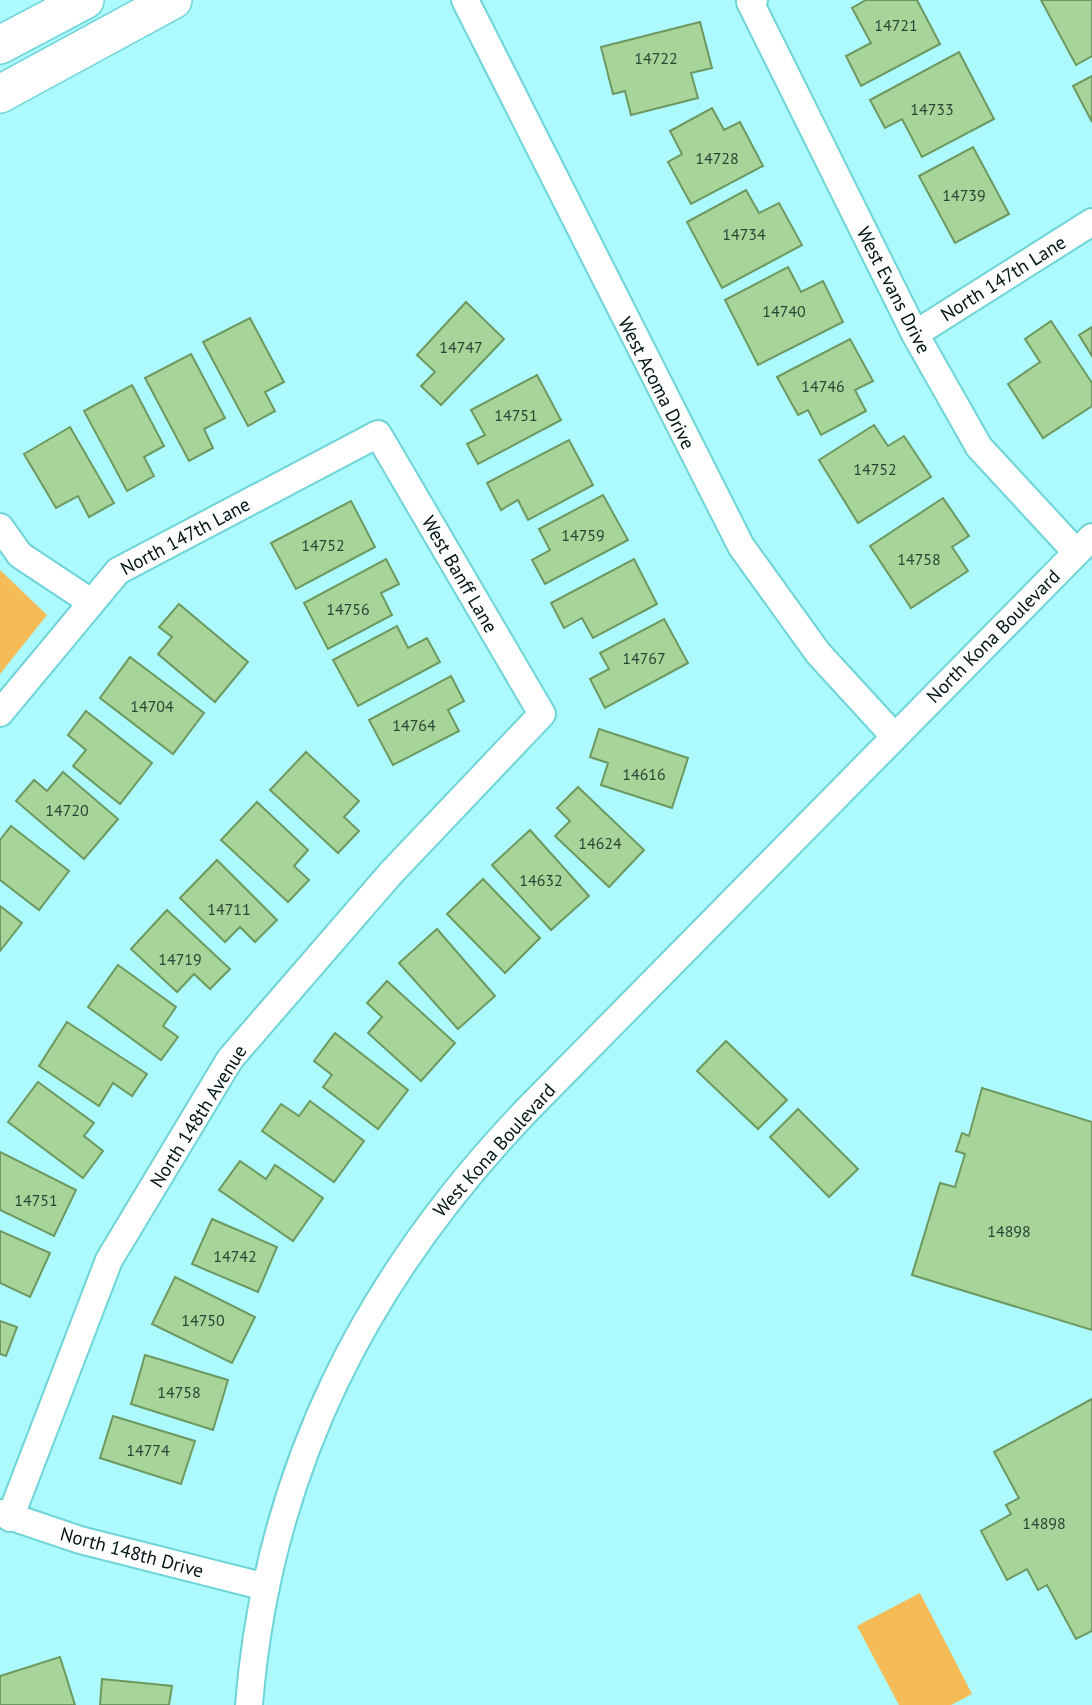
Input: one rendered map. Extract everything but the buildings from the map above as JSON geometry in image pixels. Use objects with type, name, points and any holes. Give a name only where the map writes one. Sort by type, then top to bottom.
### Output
[{"type":"main road","points":[[0,46],[85,0]]},
{"type":"main road","points":[[0,94],[173,0]]},
{"type":"street","name":"West Acoma Drive","points":[[465,0],[741,546],[818,653],[894,736]]},
{"type":"street","name":"West Evans Drive","points":[[752,1],[915,334],[979,447],[1084,545]]},
{"type":"street","name":"North 147th Lane","points":[[915,334],[1092,222]]},
{"type":"street","name":"North 147th Lane","points":[[0,713],[118,571],[378,434]]},
{"type":"street","name":"West Banff Lane","points":[[378,434],[542,714]]},
{"type":"street","points":[[0,527],[20,555],[91,601]]},
{"type":"street","name":"North Kona Boulevard","points":[[894,736],[1084,545]]},
{"type":"street","name":"North 148th Avenue","points":[[5,1515],[109,1260],[230,1059],[391,873],[542,714]]},
{"type":"street","name":"West Kona Boulevard","points":[[248,1705],[266,1587],[289,1496],[328,1396],[382,1294],[433,1217],[487,1152],[894,736]]},
{"type":"street","name":"North 148th Drive","points":[[5,1515],[80,1540],[266,1587]]},
{"type":"shaded area","points":[[0,570],[47,615],[0,674]]},
{"type":"shaded area","points":[[920,1593],[972,1694],[951,1705],[899,1705],[857,1626]]}]
